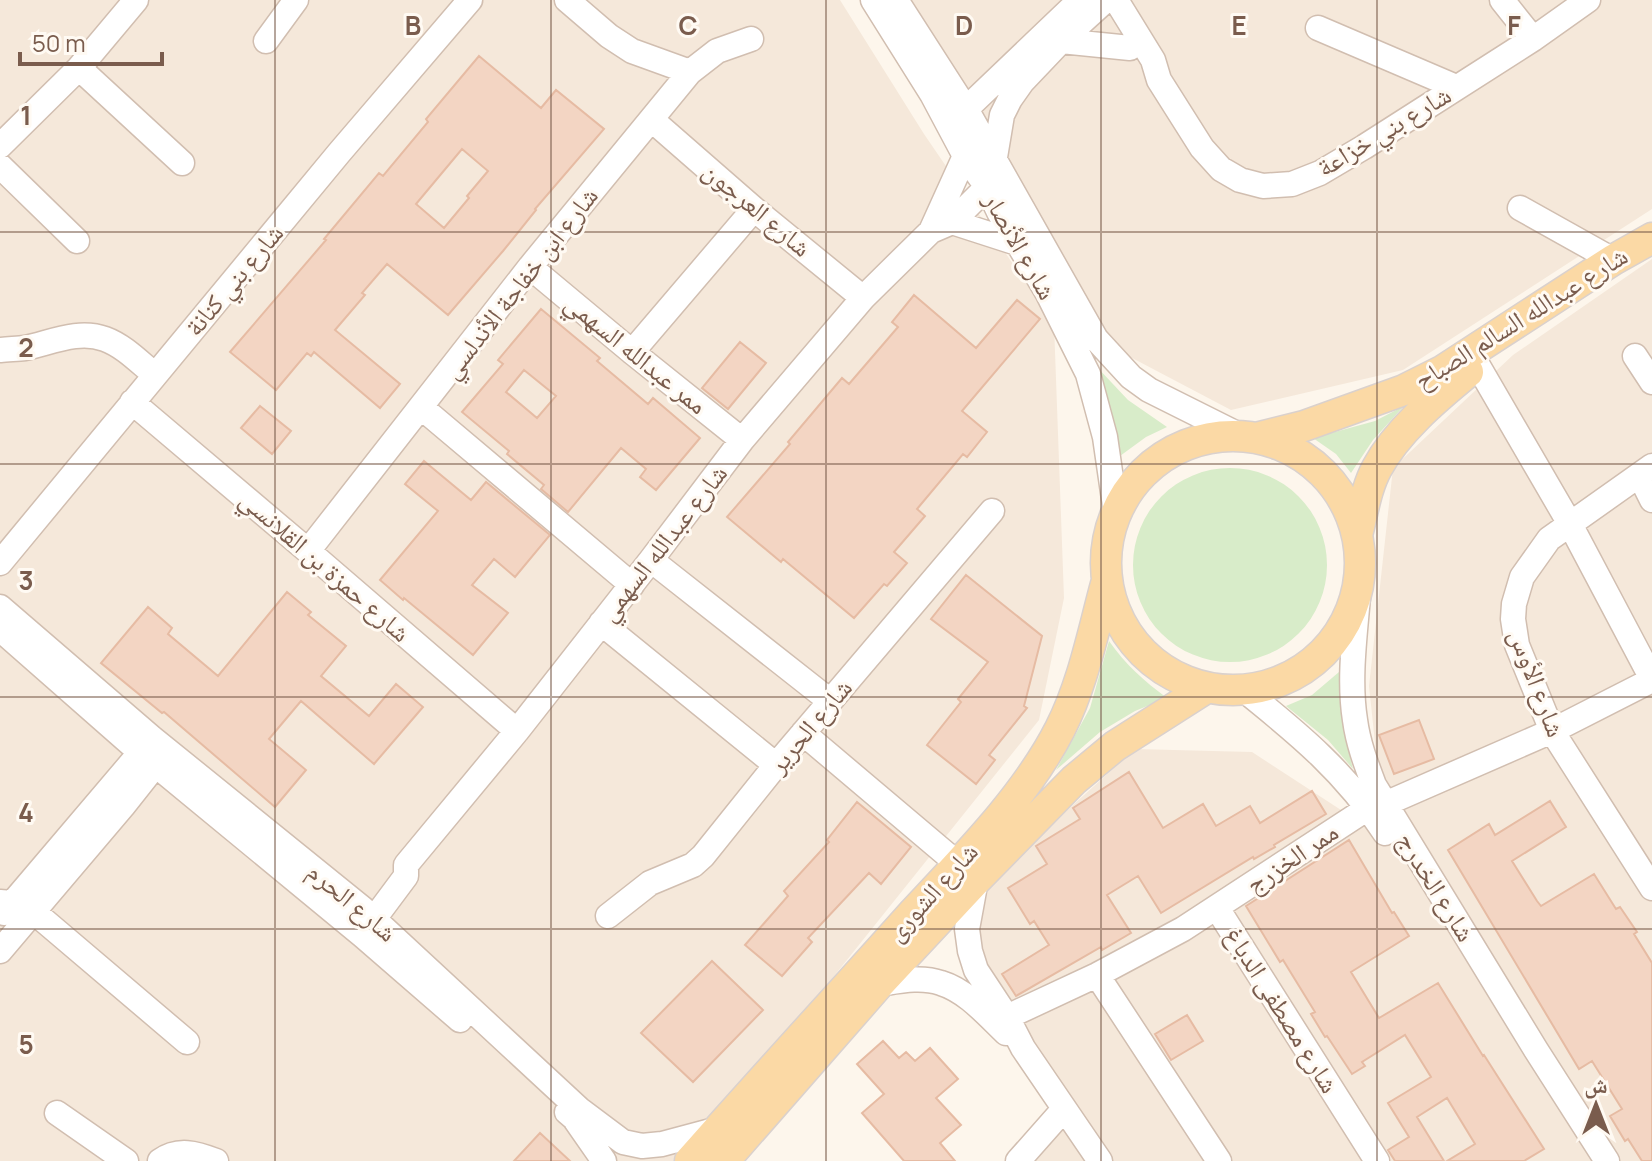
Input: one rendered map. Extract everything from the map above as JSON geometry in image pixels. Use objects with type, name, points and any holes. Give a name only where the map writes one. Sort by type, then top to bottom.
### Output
[{"type":"main road","name":"شارع عبدالله السالم الصباح","points":[[1248,437],[1304,426],[1404,390],[1442,371],[1613,260],[1650,240]]},
{"type":"main road","name":"شارع عبدالله السالم الصباح","points":[[1357,535],[1376,470],[1389,449],[1431,402],[1477,364],[1626,268],[1650,240]]},
{"type":"main road","points":[[1248,437],[1289,449],[1320,471],[1336,488],[1346,504],[1357,535],[1359,584],[1345,623],[1320,657],[1285,680],[1244,690],[1225,691],[1206,688],[1170,674],[1139,651],[1121,626],[1112,605],[1106,582],[1106,543],[1125,494],[1139,477],[1169,453],[1205,439],[1248,437]]},
{"type":"main road","name":"شارع الشورى","points":[[724,1161],[879,984],[967,872],[1042,760],[1061,727],[1083,668],[1106,582]]},
{"type":"main road","name":"شارع الشورى","points":[[690,1161],[967,872],[1115,746],[1206,688]]},
{"type":"street","points":[[0,146],[79,68],[136,0]]},
{"type":"street","points":[[266,41],[296,0]]},
{"type":"street","name":"شارع بني كنانة","points":[[0,563],[339,153],[470,0]]},
{"type":"street","points":[[567,0],[632,51],[690,72]]},
{"type":"street","name":"شارع الأنصار","points":[[873,0],[932,94],[965,156],[987,187],[1047,292],[1088,374],[1105,437],[1116,513]]},
{"type":"street","name":"شارع الأنصار","points":[[896,0],[966,109],[1096,339],[1131,377],[1149,390],[1248,437]]},
{"type":"street","name":"شارع بني خزاعة","points":[[1101,1],[1153,60],[1159,80],[1202,148],[1221,169],[1240,180],[1263,186],[1292,184],[1320,173],[1533,39],[1588,0]]},
{"type":"street","points":[[966,109],[1003,73],[1101,1]]},
{"type":"street","name":"شارع عبدالله السهمي","points":[[362,921],[394,869],[406,865],[517,731],[742,440],[863,298],[987,187],[992,175],[1002,115],[1010,99],[1022,82],[1101,1]]},
{"type":"street","name":"شارع بني خزاعة","points":[[1101,1],[1143,67],[1159,80]]},
{"type":"street","points":[[1507,4],[1533,39]]},
{"type":"street","points":[[1318,28],[1456,87]]},
{"type":"street","name":"شارع ابن خفاجة الأندلسي","points":[[308,551],[530,267],[690,72],[717,51],[751,39]]},
{"type":"street","points":[[1061,41],[1130,48]]},
{"type":"street","points":[[79,68],[182,163]]},
{"type":"street","points":[[943,74],[973,79],[1003,73]]},
{"type":"street","name":"شارع عبدالله السهمي","points":[[942,226],[965,156],[963,116],[966,109]]},
{"type":"street","name":"شارع العرجون","points":[[652,120],[863,298]]},
{"type":"street","points":[[0,166],[77,241]]},
{"type":"street","points":[[1520,208],[1613,260]]},
{"type":"street","points":[[632,352],[754,209]]},
{"type":"street","points":[[942,226],[1017,243]]},
{"type":"street","name":"ممر عبدالله السهمي","points":[[530,267],[742,440]]},
{"type":"street","points":[[0,350],[63,338],[97,336],[123,349],[155,375]]},
{"type":"street","points":[[1635,356],[1652,382]]},
{"type":"street","points":[[1477,364],[1570,524],[1652,680]]},
{"type":"street","name":"شارع حمزة بن القلانسي","points":[[132,402],[517,731]]},
{"type":"street","points":[[422,408],[632,585]]},
{"type":"street","points":[[1646,471],[1652,500]]},
{"type":"street","name":"شارع الأوس","points":[[1646,471],[1549,539],[1522,577],[1513,619],[1517,645],[1552,731],[1652,888]]},
{"type":"street","name":"شارع الحرير","points":[[608,916],[650,883],[693,865],[703,856],[776,765],[992,511]]},
{"type":"street","points":[[651,560],[830,701]]},
{"type":"street","name":"شارع الخدرج","points":[[1359,584],[1352,689],[1355,719],[1374,785],[1376,806],[1592,1161]]},
{"type":"street","name":"شارع الحرم","points":[[0,607],[154,751]]},
{"type":"street","points":[[601,623],[776,765]]},
{"type":"street","name":"شارع الحرم","points":[[0,629],[362,921],[579,1109],[623,1142],[642,1146],[662,1144],[718,1129]]},
{"type":"street","name":"ممر الخزرج","points":[[1217,908],[1376,806],[1552,731],[1652,680]]},
{"type":"street","name":"شارع الخدرج","points":[[1244,690],[1317,750],[1376,806],[1607,1161]]},
{"type":"street","points":[[803,733],[967,872],[967,929],[976,970],[1002,1021],[1100,1161]]},
{"type":"street","points":[[0,951],[12,909],[154,751]]},
{"type":"street","name":"شارع مصطفى الدباغ","points":[[1002,1021],[1142,952],[1217,908],[1377,1161]]},
{"type":"street","points":[[12,909],[187,1042]]},
{"type":"street","name":"شارع الحرم","points":[[362,921],[574,1118],[604,1161]]},
{"type":"street","points":[[1097,975],[1219,1161]]},
{"type":"street","points":[[879,984],[913,980],[941,982],[1002,1021]]},
{"type":"street","points":[[1018,1161],[1064,1109]]},
{"type":"street","points":[[57,1113],[126,1161]]},
{"type":"street","points":[[160,1161],[180,1152],[216,1161]]},
{"type":"shaded area","points":[[0,0],[840,0],[924,134],[1054,324],[1064,598],[1039,720],[686,1161],[0,1161]]},
{"type":"shaded area","points":[[889,0],[1652,0],[1652,209],[1403,370],[1231,410],[1096,339]]},
{"type":"shaded area","points":[[1652,259],[1652,1161],[1028,1161],[1070,1109],[974,947],[991,879],[1135,749],[1252,752],[1341,810],[1380,790],[1369,686],[1393,468],[1513,355]]},
{"type":"green space","points":[[1096,366],[1128,400],[1167,427],[1146,437],[1120,456],[1112,415]]},
{"type":"green space","points":[[1404,406],[1373,440],[1351,473],[1336,454],[1313,438],[1375,421]]},
{"type":"green space","points":[[1230,468],[1267,475],[1299,496],[1320,528],[1327,565],[1320,602],[1299,634],[1267,655],[1230,662],[1193,655],[1161,634],[1140,602],[1133,565],[1140,528],[1161,496],[1193,475]]},
{"type":"green space","points":[[1109,641],[1135,672],[1167,698],[1135,711],[1100,732],[1056,770],[1090,708]]},
{"type":"green space","points":[[1339,672],[1343,721],[1353,769],[1328,740],[1286,706],[1312,695]]},
{"type":"building","points":[[479,56],[541,108],[556,90],[604,129],[448,315],[387,264],[362,293],[365,295],[335,330],[400,384],[380,408],[314,352],[311,356],[307,353],[276,390],[230,352],[379,173],[383,176],[428,122],[426,119]],"holes":[[[462,149],[488,171],[444,228],[416,204]]]},
{"type":"building","points":[[914,295],[976,348],[1017,300],[1040,319],[962,411],[987,432],[967,457],[963,454],[917,509],[925,516],[894,552],[907,563],[854,618],[727,517],[842,378],[849,384],[898,327],[892,322]]},
{"type":"building","points":[[541,309],[600,358],[597,361],[648,404],[653,398],[700,438],[656,490],[640,477],[646,469],[621,448],[568,512],[541,489],[544,485],[507,454],[509,451],[462,412],[503,364],[498,360]],"holes":[[[524,370],[556,396],[537,418],[506,392]]]},
{"type":"building","points":[[740,342],[766,363],[728,409],[702,388]]},
{"type":"building","points":[[260,406],[291,431],[272,454],[241,428]]},
{"type":"building","points":[[424,461],[471,500],[486,482],[550,535],[515,577],[494,559],[472,585],[508,613],[473,655],[380,580],[438,511],[405,484]]},
{"type":"building","points":[[966,575],[1042,636],[1024,706],[1027,708],[989,755],[995,760],[976,784],[927,745],[988,662],[931,619]]},
{"type":"building","points":[[287,592],[311,612],[308,615],[346,646],[321,676],[369,716],[396,684],[423,707],[374,764],[301,701],[269,739],[306,770],[275,807],[164,712],[101,663],[148,607],[172,628],[168,634],[218,676]]},
{"type":"building","points":[[1419,720],[1434,759],[1394,774],[1379,735]]},
{"type":"building","points":[[1129,772],[1163,828],[1203,804],[1216,826],[1250,806],[1260,823],[1312,791],[1326,814],[1161,913],[1138,876],[1107,895],[1131,933],[1016,996],[1002,974],[1049,945],[1034,921],[1030,924],[1008,888],[1047,864],[1036,846],[1080,819],[1073,808]]},
{"type":"building","points":[[1550,801],[1566,827],[1512,861],[1537,901],[1541,906],[1594,874],[1616,909],[1620,907],[1637,932],[1634,934],[1652,963],[1652,1161],[1642,1161],[1628,1139],[1625,1141],[1610,1116],[1622,1109],[1592,1061],[1579,1069],[1448,850],[1489,824],[1495,835]]},
{"type":"building","points":[[857,802],[911,847],[881,884],[869,873],[808,938],[812,942],[782,976],[745,945],[788,896],[784,891],[829,842],[827,840]]},
{"type":"building","points":[[1349,840],[1409,936],[1351,972],[1379,1018],[1438,983],[1544,1149],[1524,1161],[1447,1161],[1475,1144],[1447,1098],[1417,1117],[1444,1161],[1395,1161],[1388,1150],[1409,1137],[1388,1103],[1431,1077],[1405,1035],[1362,1062],[1365,1066],[1352,1074],[1325,1037],[1311,1014],[1315,1012],[1246,906]]},
{"type":"building","points":[[712,961],[763,1010],[693,1082],[641,1033]]},
{"type":"building","points":[[1187,1015],[1203,1041],[1171,1060],[1155,1034]]},
{"type":"building","points":[[883,1041],[899,1058],[906,1052],[915,1061],[930,1048],[958,1079],[936,1098],[961,1125],[940,1143],[955,1161],[904,1161],[862,1113],[884,1094],[857,1064]]},
{"type":"building","points":[[540,1133],[570,1161],[514,1161]]}]
